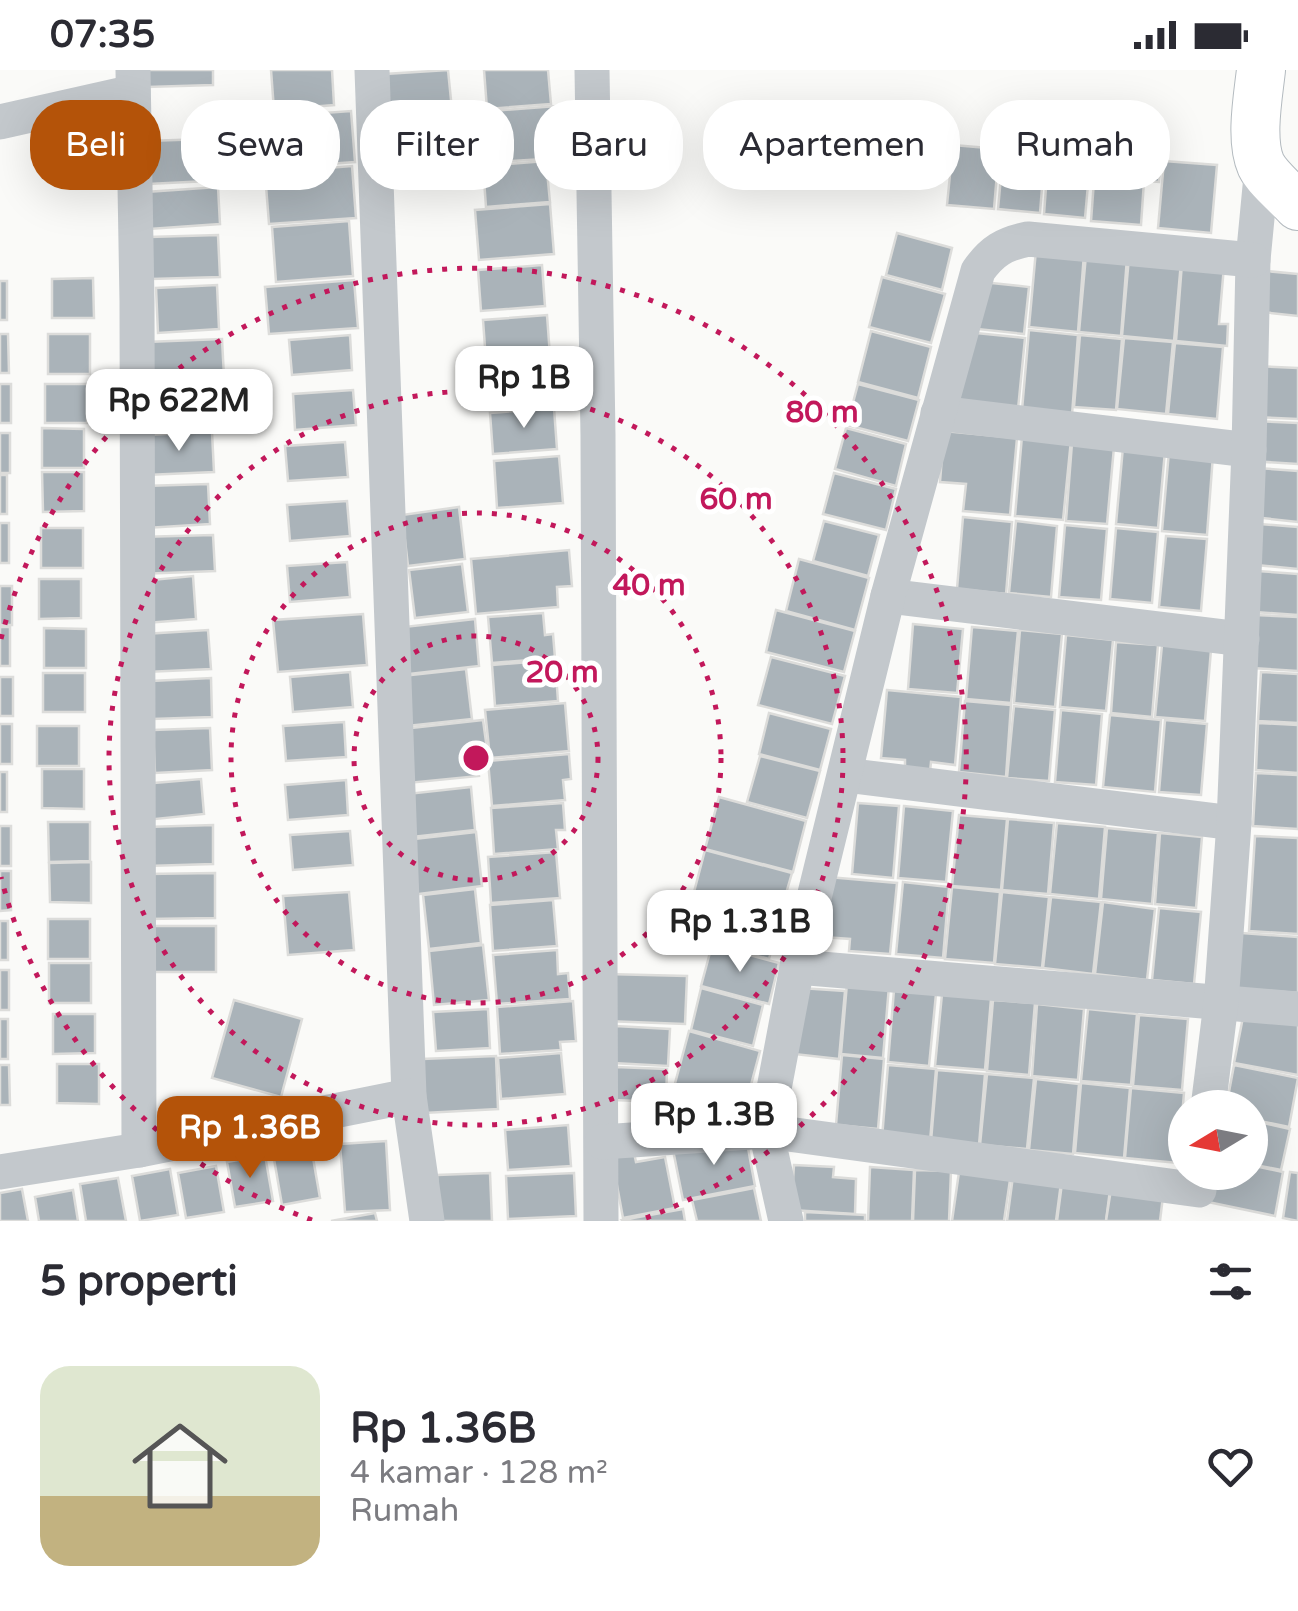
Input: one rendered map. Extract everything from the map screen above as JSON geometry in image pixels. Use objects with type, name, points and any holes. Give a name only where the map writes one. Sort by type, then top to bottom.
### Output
[{"type":"street","points":[[372,70],[409,1096],[427,1221]]},
{"type":"street","points":[[592,70],[602,1221]]},
{"type":"street","points":[[1210,1090],[1234,823],[1253,260],[1262,166],[1256,146],[1261,70]]},
{"type":"street","points":[[0,122],[133,81],[138,302],[139,1150]]},
{"type":"street","points":[[1262,166],[1298,206]]},
{"type":"street","points":[[786,1221],[766,1131],[797,967],[888,596],[978,271],[1004,244],[1028,239],[1253,260]]},
{"type":"street","points":[[938,413],[1249,450]]},
{"type":"street","points":[[888,596],[1242,639]]},
{"type":"street","points":[[845,775],[1234,823]]},
{"type":"street","points":[[797,967],[1298,1008]]},
{"type":"street","points":[[0,1172],[139,1150],[409,1096]]},
{"type":"street","points":[[602,1142],[766,1131],[1198,1195]]},
{"type":"building","points":[[146,70],[213,70],[213,85],[147,87]]},
{"type":"building","points":[[271,70],[332,70],[334,100],[273,100]]},
{"type":"building","points":[[448,70],[451,100],[387,100],[385,74]]},
{"type":"building","points":[[484,70],[548,70],[551,100],[534,100],[534,105],[514,107],[514,100],[486,100]]},
{"type":"building","points":[[534,108],[534,160],[514,161],[514,109]]},
{"type":"building","points":[[351,111],[355,162],[340,163],[340,112]]},
{"type":"building","points":[[161,140],[181,140],[181,182],[161,183]]},
{"type":"building","points":[[960,146],[980,147],[980,190],[996,190],[994,209],[947,205],[948,190],[960,190]]},
{"type":"building","points":[[1170,161],[1217,165],[1211,233],[1158,228],[1161,190],[1170,190]]},
{"type":"building","points":[[534,162],[534,190],[549,190],[550,202],[486,207],[485,190],[514,190],[514,164]]},
{"type":"building","points":[[352,166],[356,218],[269,224],[266,190],[340,190],[340,167]]},
{"type":"building","points":[[218,190],[220,224],[149,229],[146,192]]},
{"type":"building","points":[[1000,190],[1042,190],[1040,213],[998,209]]},
{"type":"building","points":[[1046,190],[1088,190],[1085,218],[1044,214]]},
{"type":"building","points":[[1093,190],[1143,190],[1141,225],[1091,221]]},
{"type":"building","points":[[550,204],[554,254],[479,260],[475,210]]},
{"type":"building","points":[[349,221],[353,276],[276,282],[272,227]]},
{"type":"building","points":[[897,233],[952,248],[942,290],[886,275]]},
{"type":"building","points":[[218,235],[220,277],[151,279],[149,237]]},
{"type":"building","points":[[1036,250],[1084,254],[1078,332],[1029,327]]},
{"type":"building","points":[[1086,255],[1127,258],[1121,336],[1079,332]]},
{"type":"building","points":[[1129,257],[1181,262],[1174,341],[1122,336]]},
{"type":"building","points":[[1182,263],[1224,266],[1219,324],[1228,324],[1227,346],[1176,341]]},
{"type":"building","points":[[542,265],[545,306],[481,311],[478,270]]},
{"type":"building","points":[[1266,271],[1298,274],[1298,316],[1262,312]]},
{"type":"building","points":[[882,277],[945,294],[931,343],[869,327]]},
{"type":"building","points":[[93,278],[94,318],[52,318],[52,279]]},
{"type":"building","points":[[354,280],[358,328],[269,334],[265,287]]},
{"type":"building","points":[[0,281],[7,281],[7,320],[0,320]]},
{"type":"building","points":[[982,282],[1029,287],[1024,334],[977,329]]},
{"type":"building","points":[[217,285],[219,329],[158,333],[156,288]]},
{"type":"building","points":[[547,315],[550,356],[486,361],[483,320]]},
{"type":"building","points":[[1029,330],[1078,335],[1072,415],[1022,410]]},
{"type":"building","points":[[871,331],[931,347],[918,398],[858,382]]},
{"type":"building","points":[[966,332],[1025,338],[1018,409],[959,403]]},
{"type":"building","points":[[0,334],[8,334],[9,373],[0,373]]},
{"type":"building","points":[[48,334],[90,334],[90,374],[48,374]]},
{"type":"building","points":[[350,335],[352,370],[292,375],[289,340]]},
{"type":"building","points":[[1080,335],[1122,339],[1116,410],[1074,407]]},
{"type":"building","points":[[1124,338],[1173,342],[1166,414],[1117,409]]},
{"type":"building","points":[[222,339],[224,377],[148,381],[146,342]]},
{"type":"building","points":[[1175,343],[1223,347],[1217,419],[1168,414]]},
{"type":"building","points":[[548,363],[551,403],[488,408],[485,368]]},
{"type":"building","points":[[1253,366],[1298,368],[1298,419],[1252,417]]},
{"type":"building","points":[[0,384],[11,384],[11,423],[0,423]]},
{"type":"building","points":[[45,384],[87,384],[87,423],[45,423]]},
{"type":"building","points":[[858,384],[919,400],[908,441],[847,425]]},
{"type":"building","points":[[215,385],[216,422],[150,425],[148,387]]},
{"type":"building","points":[[353,390],[356,425],[295,430],[293,394]]},
{"type":"building","points":[[554,408],[557,449],[493,454],[490,413]]},
{"type":"building","points":[[1252,421],[1298,423],[1298,464],[1250,461]]},
{"type":"building","points":[[42,428],[84,429],[84,468],[42,468]]},
{"type":"building","points":[[846,428],[906,444],[896,486],[835,469]]},
{"type":"building","points":[[944,431],[1017,438],[1010,515],[963,511],[966,484],[940,482]]},
{"type":"building","points":[[212,432],[214,472],[146,475],[144,435]]},
{"type":"building","points":[[0,433],[10,433],[10,473],[0,473]]},
{"type":"building","points":[[1022,436],[1071,440],[1063,520],[1015,516]]},
{"type":"building","points":[[345,442],[348,477],[288,481],[285,446]]},
{"type":"building","points":[[1072,443],[1114,447],[1107,524],[1066,521]]},
{"type":"building","points":[[1123,447],[1165,451],[1158,528],[1116,524]]},
{"type":"building","points":[[1169,451],[1213,455],[1207,535],[1162,531]]},
{"type":"building","points":[[559,456],[563,503],[497,508],[494,461]]},
{"type":"building","points":[[1257,468],[1298,471],[1298,522],[1253,517]]},
{"type":"building","points":[[42,472],[84,472],[84,511],[43,512]]},
{"type":"building","points":[[834,473],[896,489],[886,530],[823,514]]},
{"type":"building","points":[[0,475],[7,475],[7,514],[0,514]]},
{"type":"building","points":[[208,484],[210,524],[146,528],[144,486]]},
{"type":"building","points":[[347,501],[350,536],[290,541],[287,505]]},
{"type":"building","points":[[459,507],[465,559],[408,566],[402,515]]},
{"type":"building","points":[[963,517],[1012,522],[1006,594],[957,589]]},
{"type":"building","points":[[824,521],[879,535],[868,576],[813,561]]},
{"type":"building","points":[[1016,521],[1057,526],[1051,597],[1009,593]]},
{"type":"building","points":[[0,523],[9,523],[9,563],[0,563]]},
{"type":"building","points":[[1260,524],[1298,527],[1298,569],[1256,565]]},
{"type":"building","points":[[1065,525],[1107,529],[1101,600],[1059,597]]},
{"type":"building","points":[[41,528],[83,528],[83,568],[41,568]]},
{"type":"building","points":[[1116,528],[1158,532],[1152,603],[1110,599]]},
{"type":"building","points":[[213,535],[215,571],[139,574],[138,537]]},
{"type":"building","points":[[1166,536],[1207,539],[1201,611],[1159,607]]},
{"type":"building","points":[[569,550],[572,586],[557,587],[558,607],[476,614],[471,559]]},
{"type":"building","points":[[799,559],[869,578],[855,630],[786,611]]},
{"type":"building","points":[[347,562],[350,597],[290,602],[287,566]]},
{"type":"building","points":[[462,564],[468,612],[415,618],[409,570]]},
{"type":"building","points":[[1257,571],[1298,574],[1298,615],[1255,612]]},
{"type":"building","points":[[193,576],[196,619],[146,623],[141,581]]},
{"type":"building","points":[[39,579],[81,579],[81,618],[39,619]]},
{"type":"building","points":[[0,586],[12,586],[12,625],[0,625]]},
{"type":"building","points":[[776,610],[855,631],[844,672],[766,652]]},
{"type":"building","points":[[543,613],[545,635],[553,634],[555,658],[492,663],[488,617]]},
{"type":"building","points":[[363,614],[367,665],[278,672],[273,620]]},
{"type":"building","points":[[1255,615],[1298,617],[1298,671],[1252,668]]},
{"type":"building","points":[[475,619],[479,666],[409,674],[404,627]]},
{"type":"building","points":[[913,624],[963,629],[957,693],[908,689]]},
{"type":"building","points":[[0,627],[10,627],[10,666],[0,666]]},
{"type":"building","points":[[972,627],[1018,631],[1011,703],[966,699]]},
{"type":"building","points":[[44,628],[86,629],[86,668],[44,668]]},
{"type":"building","points":[[208,630],[211,669],[146,672],[144,634]]},
{"type":"building","points":[[1020,630],[1062,634],[1055,707],[1014,703]]},
{"type":"building","points":[[1066,635],[1113,640],[1106,711],[1060,707]]},
{"type":"building","points":[[1116,642],[1158,645],[1152,717],[1111,713]]},
{"type":"building","points":[[1162,645],[1211,650],[1205,721],[1155,717]]},
{"type":"building","points":[[771,657],[845,676],[832,724],[758,705]]},
{"type":"building","points":[[555,660],[558,701],[495,706],[492,665]]},
{"type":"building","points":[[466,669],[472,719],[407,726],[402,676]]},
{"type":"building","points":[[350,672],[353,707],[293,712],[290,677]]},
{"type":"building","points":[[1261,672],[1298,674],[1298,723],[1258,721]]},
{"type":"building","points":[[43,673],[85,673],[85,712],[43,712]]},
{"type":"building","points":[[0,677],[13,677],[13,716],[0,716]]},
{"type":"building","points":[[211,678],[212,717],[152,719],[151,681]]},
{"type":"building","points":[[887,690],[961,697],[955,765],[931,762],[930,772],[905,770],[905,760],[881,758]]},
{"type":"building","points":[[965,701],[1011,705],[1006,777],[959,772]]},
{"type":"building","points":[[565,703],[569,751],[490,758],[485,710]]},
{"type":"building","points":[[1014,706],[1055,710],[1049,781],[1007,778]]},
{"type":"building","points":[[1061,710],[1102,714],[1096,785],[1055,782]]},
{"type":"building","points":[[769,713],[831,729],[820,770],[759,754]]},
{"type":"building","points":[[1110,715],[1161,720],[1155,792],[1103,787]]},
{"type":"building","points":[[483,720],[487,749],[476,750],[479,776],[408,783],[402,729]]},
{"type":"building","points":[[1165,720],[1207,724],[1201,795],[1159,792]]},
{"type":"building","points":[[344,722],[346,757],[286,761],[283,726]]},
{"type":"building","points":[[1258,723],[1298,725],[1298,773],[1256,770]]},
{"type":"building","points":[[0,724],[12,724],[12,764],[0,764]]},
{"type":"building","points":[[37,726],[79,726],[79,766],[37,766]]},
{"type":"building","points":[[210,728],[212,770],[155,773],[153,730]]},
{"type":"building","points":[[569,754],[571,779],[563,780],[565,800],[492,806],[488,761]]},
{"type":"building","points":[[760,756],[820,771],[807,818],[747,802]]},
{"type":"building","points":[[42,769],[84,769],[84,809],[42,808]]},
{"type":"building","points":[[0,772],[7,772],[7,812],[0,812]]},
{"type":"building","points":[[1256,773],[1298,775],[1298,829],[1253,826]]},
{"type":"building","points":[[201,779],[204,814],[146,820],[142,784]]},
{"type":"building","points":[[346,780],[348,815],[288,820],[285,785]]},
{"type":"building","points":[[471,787],[475,830],[412,837],[407,794]]},
{"type":"building","points":[[719,797],[806,821],[793,872],[705,849]]},
{"type":"building","points":[[563,803],[565,830],[556,830],[558,849],[494,854],[491,808]]},
{"type":"building","points":[[858,803],[899,806],[893,878],[852,874]]},
{"type":"building","points":[[904,806],[953,811],[946,882],[898,878]]},
{"type":"building","points":[[959,815],[1007,819],[1001,890],[952,886]]},
{"type":"building","points":[[1008,819],[1054,823],[1048,894],[1002,890]]},
{"type":"building","points":[[48,822],[90,822],[90,861],[49,862]]},
{"type":"building","points":[[1057,823],[1105,827],[1099,899],[1050,894]]},
{"type":"building","points":[[213,825],[213,864],[147,866],[146,827]]},
{"type":"building","points":[[0,826],[11,826],[11,866],[0,866]]},
{"type":"building","points":[[1107,828],[1158,833],[1152,904],[1101,899]]},
{"type":"building","points":[[350,831],[353,865],[293,870],[290,835]]},
{"type":"building","points":[[476,832],[482,886],[411,895],[405,840]]},
{"type":"building","points":[[1160,833],[1202,837],[1196,908],[1155,904]]},
{"type":"building","points":[[1255,836],[1298,838],[1298,934],[1249,931]]},
{"type":"building","points":[[705,850],[792,873],[780,914],[694,892]]},
{"type":"building","points":[[556,852],[560,898],[491,903],[488,857]]},
{"type":"building","points":[[91,862],[91,903],[50,902],[49,863]]},
{"type":"building","points":[[0,871],[11,871],[11,910],[0,911]]},
{"type":"building","points":[[215,873],[215,918],[146,919],[146,874]]},
{"type":"building","points":[[828,877],[897,883],[890,954],[849,951],[850,939],[823,937]]},
{"type":"building","points":[[903,882],[949,887],[943,958],[896,954]]},
{"type":"building","points":[[952,887],[1000,892],[994,963],[945,959]]},
{"type":"building","points":[[475,889],[481,943],[429,949],[423,895]]},
{"type":"building","points":[[349,892],[354,950],[288,955],[283,896]]},
{"type":"building","points":[[1002,892],[1049,897],[1042,968],[995,964]]},
{"type":"building","points":[[694,894],[780,918],[769,959],[682,936]]},
{"type":"building","points":[[1051,897],[1101,902],[1093,974],[1043,968]]},
{"type":"building","points":[[553,900],[557,946],[493,951],[490,905]]},
{"type":"building","points":[[1103,902],[1155,909],[1147,980],[1095,974]]},
{"type":"building","points":[[1159,908],[1201,912],[1194,984],[1152,980]]},
{"type":"building","points":[[48,919],[90,919],[90,959],[48,959]]},
{"type":"building","points":[[0,921],[8,921],[8,960],[0,960]]},
{"type":"building","points":[[147,926],[216,926],[216,972],[147,972]]},
{"type":"building","points":[[1228,932],[1298,937],[1298,993],[1224,988]]},
{"type":"building","points":[[483,945],[489,1000],[434,1005],[429,951]]},
{"type":"building","points":[[712,945],[779,963],[769,1004],[701,986]]},
{"type":"building","points":[[557,950],[558,974],[568,973],[570,999],[497,1004],[493,955]]},
{"type":"building","points":[[49,963],[91,963],[91,1003],[49,1003]]},
{"type":"building","points":[[0,970],[9,970],[9,1010],[0,1010]]},
{"type":"building","points":[[606,974],[687,976],[685,1024],[605,1021]]},
{"type":"building","points":[[847,983],[889,986],[883,1058],[841,1054]]},
{"type":"building","points":[[701,988],[763,1005],[753,1046],[691,1030]]},
{"type":"building","points":[[800,988],[845,991],[839,1059],[794,1054]]},
{"type":"building","points":[[894,990],[936,994],[929,1066],[888,1062]]},
{"type":"building","points":[[942,994],[991,999],[985,1070],[935,1066]]},
{"type":"building","points":[[234,1000],[302,1019],[281,1097],[212,1078]]},
{"type":"building","points":[[993,1000],[1035,1003],[1029,1075],[987,1071]]},
{"type":"building","points":[[573,1001],[576,1041],[560,1042],[561,1050],[500,1054],[497,1007]]},
{"type":"building","points":[[1037,1004],[1084,1009],[1078,1080],[1032,1076]]},
{"type":"building","points":[[488,1009],[490,1048],[436,1051],[433,1012]]},
{"type":"building","points":[[1088,1009],[1137,1014],[1131,1085],[1081,1081]]},
{"type":"building","points":[[1244,1012],[1298,1022],[1298,1075],[1234,1063]]},
{"type":"building","points":[[53,1014],[95,1014],[95,1053],[53,1054]]},
{"type":"building","points":[[1139,1015],[1188,1019],[1182,1090],[1133,1086]]},
{"type":"building","points":[[0,1019],[8,1019],[8,1059],[0,1059]]},
{"type":"building","points":[[615,1026],[670,1029],[668,1066],[613,1063]]},
{"type":"building","points":[[689,1031],[760,1051],[744,1111],[673,1091]]},
{"type":"building","points":[[561,1053],[565,1094],[501,1099],[498,1058]]},
{"type":"building","points":[[842,1055],[884,1059],[878,1129],[836,1125]]},
{"type":"building","points":[[496,1056],[498,1109],[424,1113],[422,1059]]},
{"type":"building","points":[[57,1064],[99,1064],[99,1104],[57,1103]]},
{"type":"building","points":[[0,1065],[9,1065],[10,1105],[0,1105]]},
{"type":"building","points":[[888,1065],[936,1069],[930,1142],[882,1138]]},
{"type":"building","points":[[1234,1065],[1298,1078],[1289,1127],[1268,1123],[1268,1090],[1229,1090]]},
{"type":"building","points":[[615,1067],[667,1069],[666,1102],[613,1100]]},
{"type":"building","points":[[937,1070],[985,1074],[979,1145],[931,1141]]},
{"type":"building","points":[[987,1074],[1034,1078],[1027,1149],[980,1145]]},
{"type":"building","points":[[1036,1079],[1079,1084],[1073,1154],[1029,1150]]},
{"type":"building","points":[[1081,1083],[1130,1088],[1124,1158],[1075,1153]]},
{"type":"building","points":[[1131,1088],[1168,1091],[1168,1162],[1125,1158]]},
{"type":"building","points":[[1268,1124],[1290,1129],[1281,1170],[1268,1167]]},
{"type":"building","points":[[568,1125],[571,1166],[508,1170],[505,1130]]},
{"type":"building","points":[[746,1137],[755,1186],[683,1200],[673,1150]]},
{"type":"building","points":[[386,1141],[390,1210],[345,1212],[340,1144]]},
{"type":"building","points":[[633,1148],[636,1162],[665,1157],[675,1208],[623,1218],[611,1153]]},
{"type":"building","points":[[312,1152],[320,1198],[282,1205],[274,1159]]},
{"type":"building","points":[[265,1155],[273,1201],[235,1207],[227,1162]]},
{"type":"building","points":[[794,1165],[834,1167],[833,1177],[856,1179],[855,1214],[791,1210]]},
{"type":"building","points":[[216,1166],[224,1212],[186,1218],[178,1173]]},
{"type":"building","points":[[870,1167],[914,1170],[912,1221],[868,1221]]},
{"type":"building","points":[[170,1169],[178,1215],[140,1221],[132,1176]]},
{"type":"building","points":[[1268,1169],[1283,1172],[1275,1216],[1208,1202],[1210,1190],[1268,1190]]},
{"type":"building","points":[[915,1170],[951,1171],[949,1221],[913,1221]]},
{"type":"building","points":[[959,1172],[1010,1180],[1004,1221],[952,1221]]},
{"type":"building","points":[[1290,1172],[1298,1173],[1298,1221],[1283,1218]]},
{"type":"building","points":[[490,1173],[492,1221],[439,1221],[437,1175]]},
{"type":"building","points":[[574,1173],[576,1216],[508,1219],[506,1176]]},
{"type":"building","points":[[1013,1176],[1061,1183],[1056,1221],[1007,1221]]},
{"type":"building","points":[[118,1178],[126,1221],[86,1221],[80,1184]]},
{"type":"building","points":[[1062,1183],[1110,1190],[1106,1221],[1057,1221]]},
{"type":"building","points":[[754,1188],[761,1221],[697,1221],[692,1200]]},
{"type":"building","points":[[22,1189],[28,1221],[0,1221],[0,1193]]},
{"type":"building","points":[[1111,1189],[1163,1196],[1160,1221],[1106,1221]]},
{"type":"building","points":[[73,1190],[78,1221],[39,1221],[35,1197]]},
{"type":"building","points":[[683,1209],[685,1221],[622,1220]]},
{"type":"building","points":[[805,1212],[865,1215],[865,1221],[805,1221]]},
{"type":"building","points":[[375,1213],[377,1221],[331,1221]]}]
